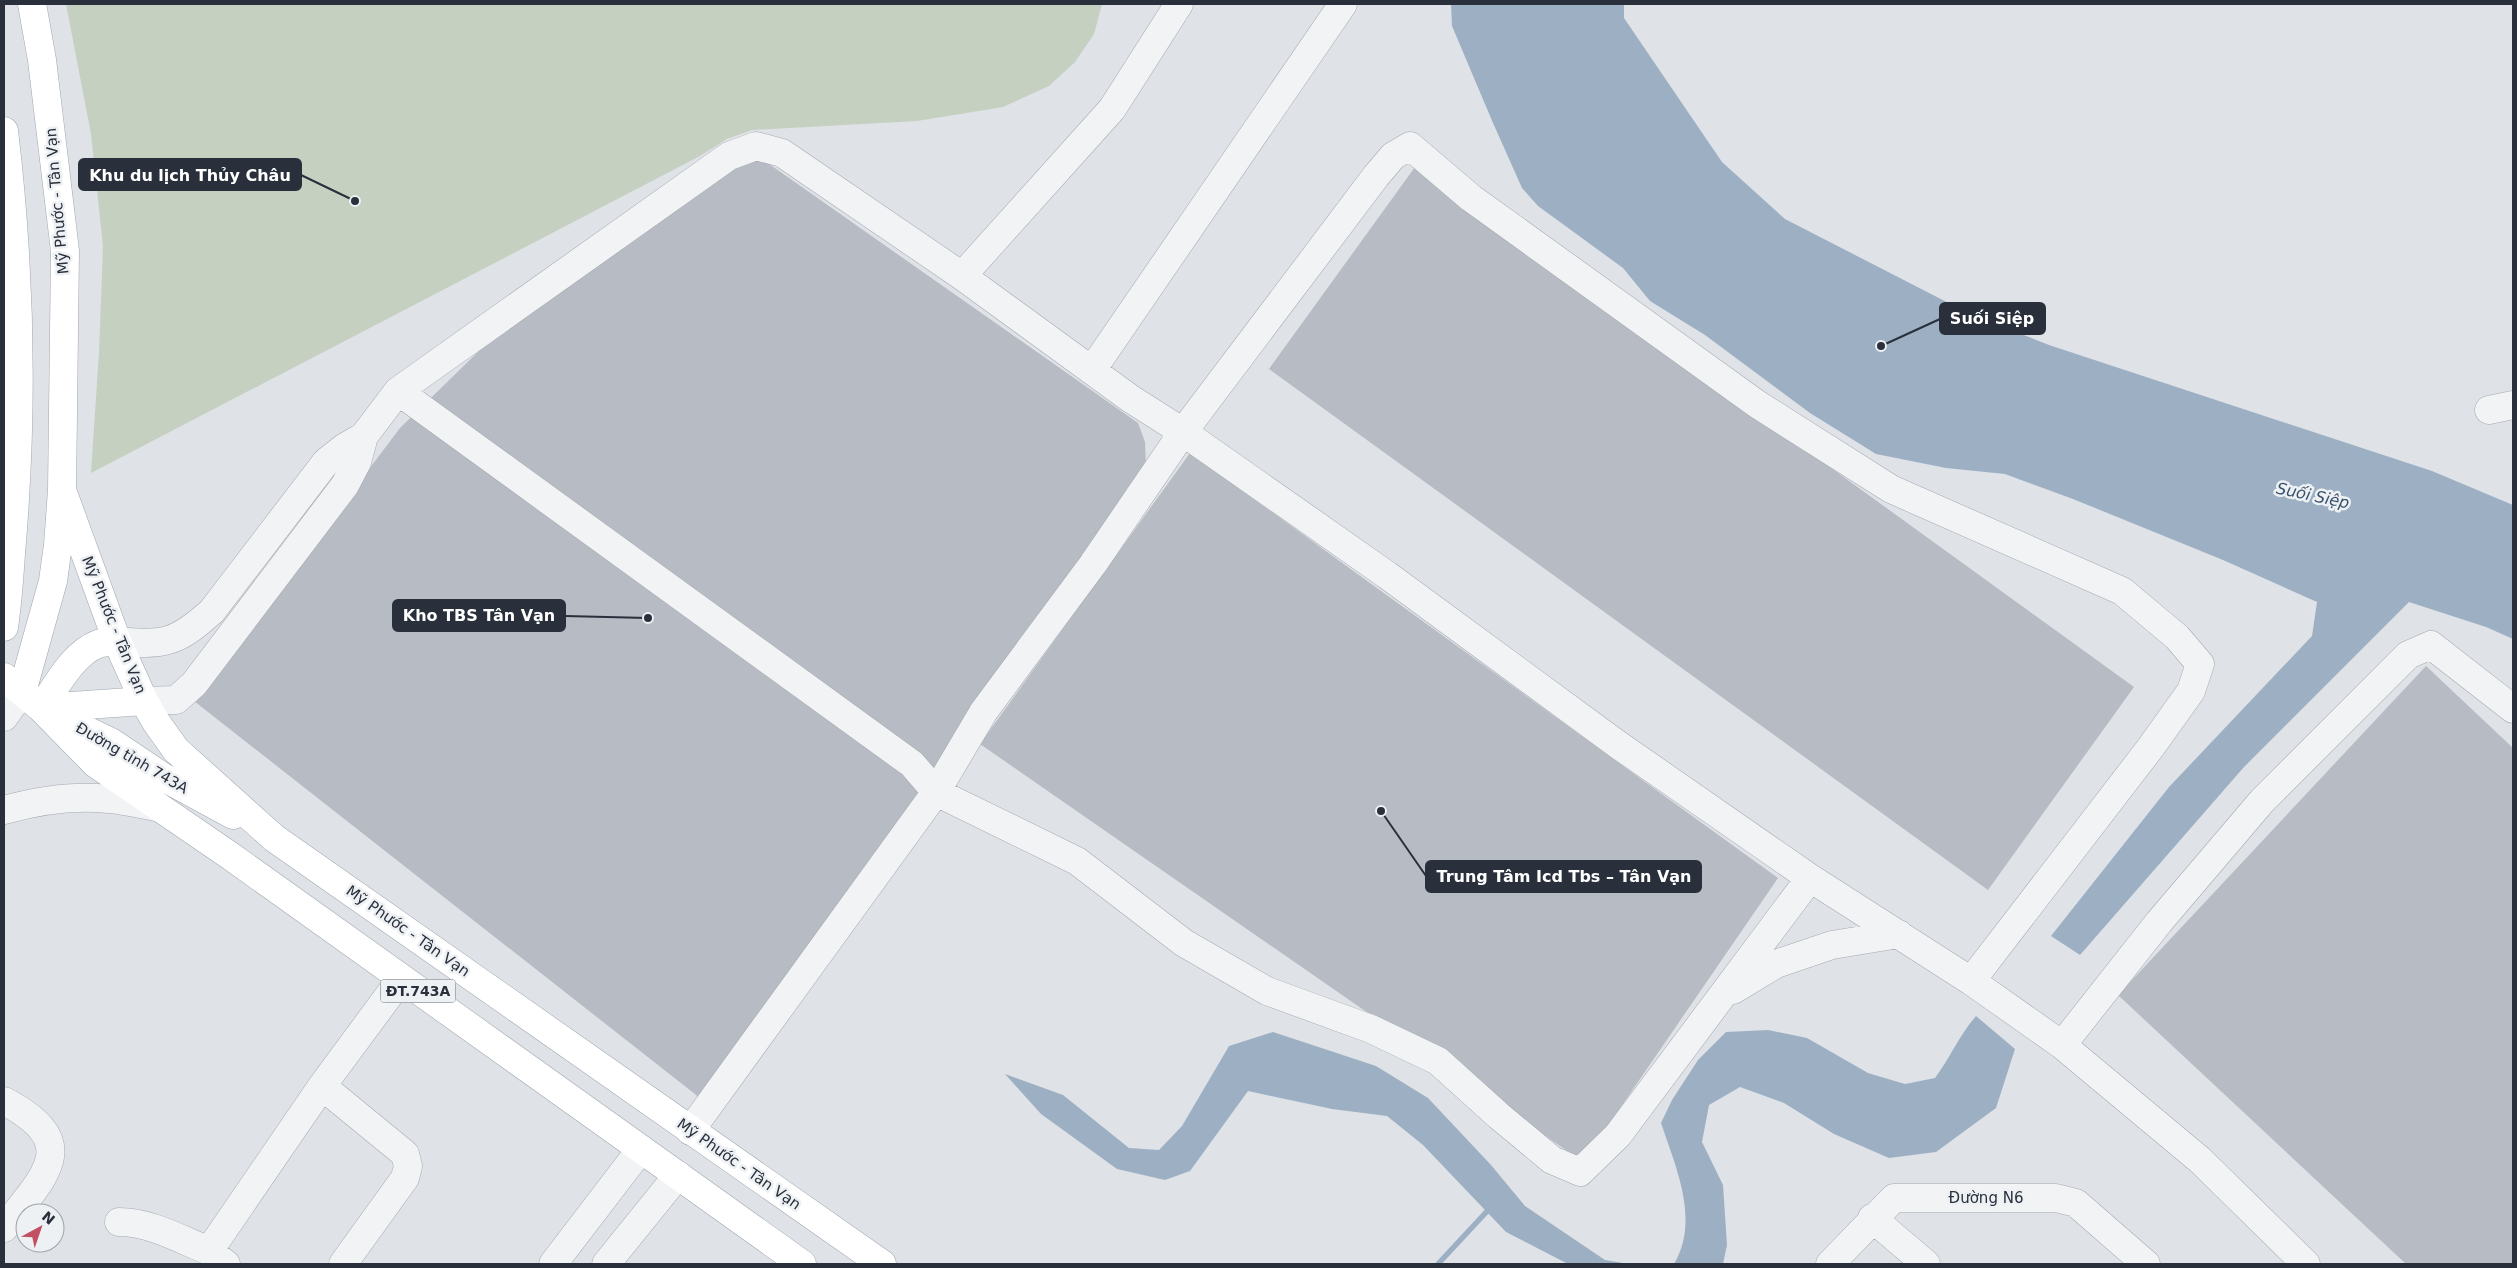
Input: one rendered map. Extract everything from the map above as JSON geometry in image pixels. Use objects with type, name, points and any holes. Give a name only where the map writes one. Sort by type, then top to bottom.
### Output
[{"type":"main road","name":"Mỹ Phước - Tân Vạn","points":[[22,692],[53,581],[62,490],[65,251],[42,60],[32,4]]},
{"type":"main road","points":[[4,131],[14,213],[20,360],[10,490],[4,627]]},
{"type":"main road","name":"Mỹ Phước - Tân Vạn","points":[[62,490],[117,641],[144,702],[176,750],[274,838],[882,1264]]},
{"type":"main road","points":[[22,692],[73,664],[83,653],[98,644],[117,641]]},
{"type":"main road","points":[[22,692],[144,702]]},
{"type":"main road","name":"Đường tỉnh 743A","points":[[22,692],[98,723],[163,764],[195,795],[274,838]]},
{"type":"main road","name":"ĐT.743A","points":[[22,692],[96,764],[156,807],[229,855],[802,1264]]},
{"type":"street","points":[[962,276],[1112,109],[1179,4]]},
{"type":"street","points":[[1092,370],[1343,4]]},
{"type":"street","points":[[144,702],[176,700],[194,684],[345,485],[357,462],[364,436],[398,391],[729,156],[756,146],[782,153],[962,276],[1131,399],[1183,432],[1387,575],[1617,744],[1810,878],[1971,981],[2062,1045],[2200,1160],[2306,1264]]},
{"type":"street","points":[[690,1131],[936,792],[984,711],[1093,564],[1183,432],[1376,176],[1393,156],[1410,146],[1471,198],[1757,404],[1891,490],[2122,591],[2177,637],[2200,664],[2191,691],[1971,981]]},
{"type":"street","points":[[398,391],[912,764],[936,792],[1077,861],[1184,943],[1267,991],[1371,1029],[1438,1060],[1499,1116],[1552,1160],[1580,1172],[1618,1135],[1810,878]]},
{"type":"street","points":[[117,641],[150,645],[175,638],[194,626],[212,610],[326,462],[345,447],[364,436]]},
{"type":"street","points":[[2062,1045],[2159,922],[2262,801],[2408,654],[2431,645],[2513,709]]},
{"type":"street","points":[[4,717],[22,692]]},
{"type":"street","points":[[4,810],[21,805],[108,798],[156,807]]},
{"type":"street","points":[[1721,997],[1776,964],[1832,945],[1899,934]]},
{"type":"street","points":[[119,1222],[133,1222],[152,1228],[218,1257],[322,1086],[401,979]]},
{"type":"street","points":[[322,1086],[405,1154],[408,1166],[405,1178],[343,1264]]},
{"type":"street","points":[[4,1101],[23,1111],[43,1128],[52,1146],[46,1174],[4,1228]]},
{"type":"street","points":[[553,1264],[641,1149]]},
{"type":"street","points":[[606,1264],[678,1175]]},
{"type":"street","name":"Đường N6","points":[[1830,1264],[1872,1218],[1894,1198],[2056,1198],[2076,1203],[2146,1264]]},
{"type":"street","points":[[1872,1218],[1926,1264]]},
{"type":"green space","points":[[66,4],[1102,4],[1094,34],[1075,62],[1049,86],[1003,107],[917,121],[752,130],[727,139],[700,156],[91,473],[99,353],[103,246],[91,134]]},
{"type":"water","points":[[1451,4],[1624,4],[1624,18],[1722,162],[1785,219],[1970,314],[2049,345],[2432,471],[2513,505],[2513,639],[2486,627],[2409,602],[2244,767],[2080,955],[2051,936],[2169,787],[2312,636],[2317,602],[2223,560],[2073,499],[2005,474],[1946,468],[1876,454],[1810,413],[1705,335],[1650,301],[1623,268],[1538,206],[1522,188],[1452,26]]},
{"type":"water","points":[[1976,1016],[2015,1049],[1996,1108],[1936,1152],[1889,1158],[1834,1134],[1784,1103],[1740,1087],[1709,1105],[1702,1142],[1723,1185],[1727,1245],[1723,1264],[1674,1264],[1682,1247],[1685,1230],[1685,1212],[1679,1176],[1661,1123],[1672,1100],[1698,1060],[1726,1032],[1768,1030],[1807,1038],[1868,1073],[1905,1084],[1935,1078]]},
{"type":"water","points":[[1273,1032],[1376,1066],[1428,1098],[1491,1165],[1525,1206],[1605,1260],[1629,1264],[1568,1264],[1506,1232],[1423,1145],[1387,1116],[1332,1109],[1248,1091],[1190,1171],[1165,1180],[1117,1169],[1041,1114],[1005,1074],[1063,1095],[1129,1148],[1159,1150],[1182,1126],[1229,1046]]},
{"type":"building","points":[[759,157],[1138,423],[1145,442],[1146,468],[847,897],[700,1098],[194,701],[400,428],[479,351],[749,158]]},
{"type":"building","points":[[1415,167],[2134,687],[1988,890],[1269,369]]},
{"type":"building","points":[[1190,453],[1778,878],[1583,1162],[980,744]]},
{"type":"building","points":[[2426,666],[2513,748],[2513,1264],[2406,1264],[2118,995]]},
{"type":"waterway","points":[[1438,1264],[1491,1207]]},
{"type":"place","name":"Khu du lịch Thủy Châu","points":[[355,201]]},
{"type":"place","name":"Suối Siệp","points":[[1881,346]]},
{"type":"place","name":"Kho TBS Tân Vạn","points":[[648,618]]},
{"type":"place","name":"Trung Tâm Icd Tbs – Tân Vạn","points":[[1381,811]]}]
